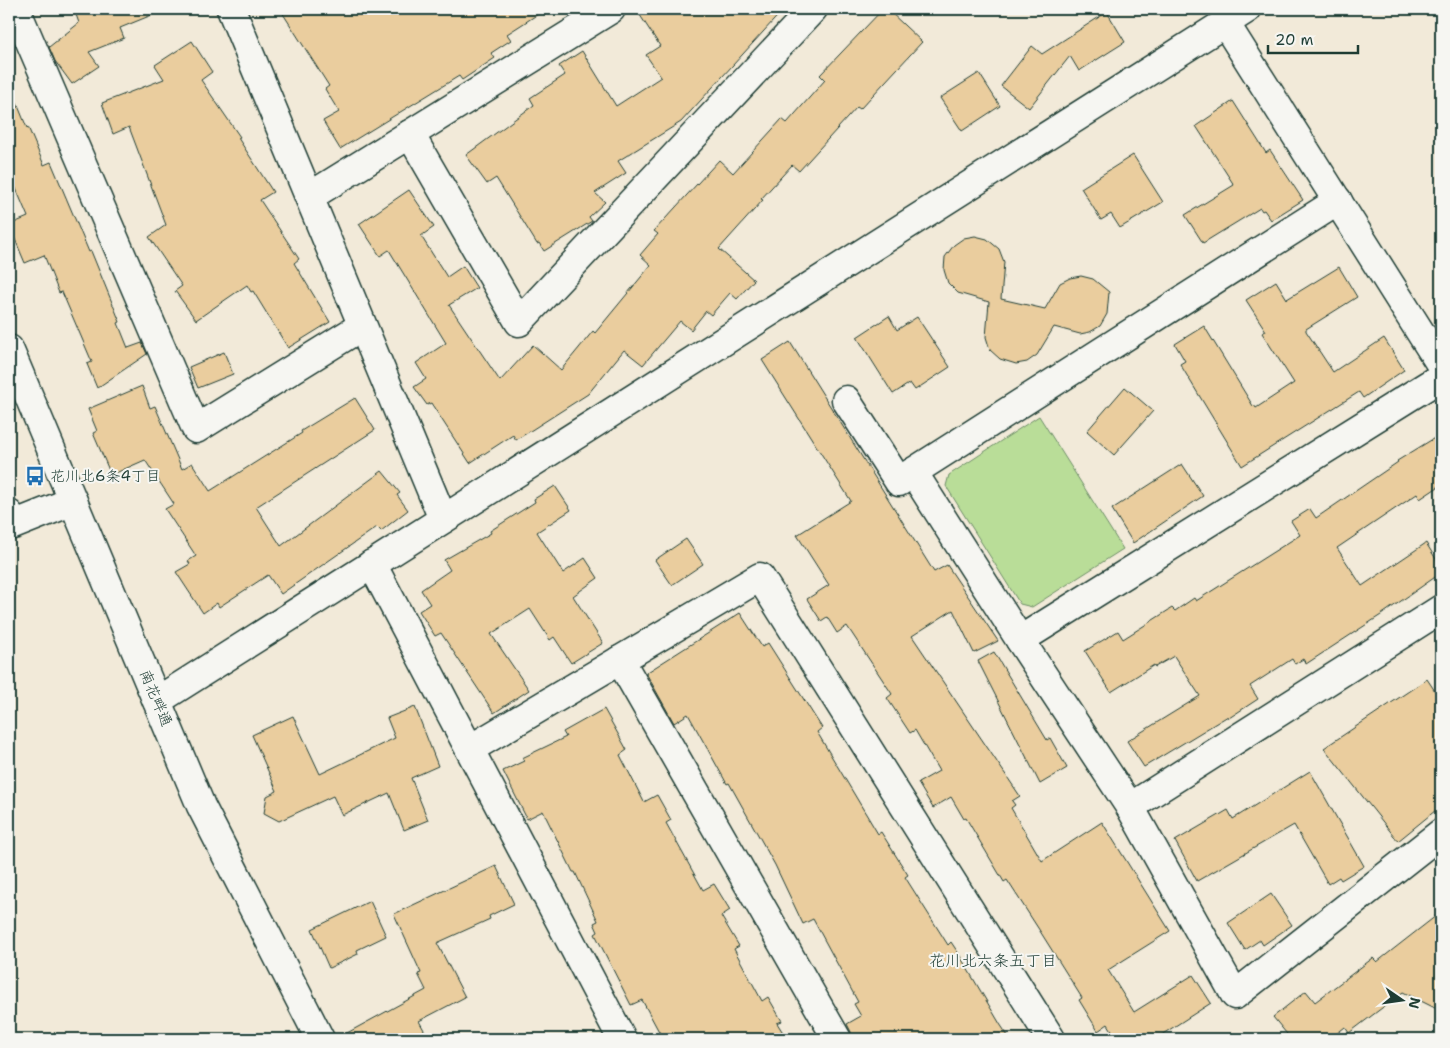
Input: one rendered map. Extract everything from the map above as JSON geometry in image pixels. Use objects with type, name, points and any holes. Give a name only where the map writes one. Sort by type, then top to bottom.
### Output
[{"type":"street","points":[[16,9],[196,429],[362,326]]},
{"type":"street","points":[[231,9],[443,520]]},
{"type":"street","points":[[309,197],[611,9]]},
{"type":"street","points":[[410,134],[519,322],[813,9]]},
{"type":"street","points":[[157,701],[1236,16],[1338,202],[1441,365]]},
{"type":"street","points":[[846,400],[899,482],[1338,202]]},
{"type":"street","name":"南花畔通","points":[[9,349],[201,806],[320,1039]]},
{"type":"street","points":[[1020,640],[1441,377]]},
{"type":"street","points":[[913,472],[1020,640],[1130,807],[1235,995],[1441,833]]},
{"type":"street","points":[[9,514],[14,525],[73,501]]},
{"type":"street","points":[[372,564],[622,1039]]},
{"type":"street","points":[[470,749],[760,577],[1051,1039]]},
{"type":"street","points":[[1130,807],[1441,609]]},
{"type":"street","points":[[620,660],[837,1039]]},
{"type":"green space","points":[[1039,416],[1123,549],[1032,607],[1020,604],[946,486],[949,475]]},
{"type":"building","points":[[74,9],[164,10],[120,28],[124,38],[89,52],[99,66],[72,84],[55,61],[49,47],[79,23]]},
{"type":"building","points":[[280,9],[546,9],[507,34],[511,40],[491,53],[495,58],[462,80],[459,76],[340,149],[323,121],[339,112],[325,89],[329,86]]},
{"type":"building","points":[[636,9],[784,9],[681,122],[618,161],[626,173],[595,193],[605,202],[589,217],[592,221],[544,251],[539,243],[537,244],[496,178],[487,184],[466,155],[534,105],[530,98],[565,75],[559,66],[582,51],[616,106],[661,77],[646,55],[660,46]]},
{"type":"building","points":[[883,9],[887,9],[922,42],[860,109],[857,107],[799,171],[792,165],[719,249],[754,280],[737,299],[730,293],[711,315],[706,311],[691,330],[680,321],[643,365],[624,350],[588,394],[516,440],[513,435],[470,463],[431,403],[427,405],[414,387],[426,379],[416,363],[446,343],[389,250],[380,256],[359,224],[409,190],[434,227],[421,236],[447,277],[463,266],[477,288],[449,305],[500,381],[533,345],[561,370],[593,331],[595,333],[651,265],[640,255],[658,234],[654,231],[719,160],[733,173],[782,119],[787,123],[825,80],[820,75]]},
{"type":"building","points":[[1107,12],[1125,42],[1079,71],[1070,56],[1029,108],[1001,86],[1032,46],[1042,54]]},
{"type":"building","points":[[192,41],[212,72],[201,80],[240,137],[238,138],[273,192],[260,200],[299,259],[294,263],[330,322],[288,348],[253,291],[251,292],[247,285],[196,320],[175,291],[182,286],[149,237],[166,225],[129,127],[113,134],[102,103],[164,79],[155,65]]},
{"type":"building","points":[[979,73],[1000,106],[962,131],[940,98]]},
{"type":"building","points":[[9,86],[44,165],[51,162],[89,252],[91,251],[120,322],[118,323],[128,348],[142,343],[147,354],[97,388],[87,364],[92,362],[62,292],[59,293],[44,255],[25,263],[9,225],[28,217],[9,172]]},
{"type":"building","points":[[1233,101],[1266,153],[1270,150],[1303,200],[1271,220],[1264,210],[1262,211],[1260,208],[1203,243],[1185,215],[1234,185],[1196,126]]},
{"type":"building","points":[[1133,155],[1163,202],[1120,228],[1111,214],[1101,220],[1081,188]]},
{"type":"building","points":[[975,236],[987,239],[999,249],[1004,262],[1001,299],[1045,309],[1060,283],[1070,278],[1081,276],[1093,279],[1109,292],[1107,314],[1100,326],[1090,332],[1080,334],[1054,327],[1037,355],[1027,362],[1016,364],[1000,359],[990,350],[986,337],[989,302],[958,293],[948,283],[944,270],[945,257],[954,245],[964,238]]},
{"type":"building","points":[[1339,267],[1357,297],[1306,329],[1306,331],[1333,372],[1384,338],[1404,370],[1363,398],[1359,392],[1242,466],[1180,364],[1185,361],[1175,344],[1204,326],[1256,408],[1294,383],[1262,333],[1266,331],[1246,300],[1276,281],[1287,299]]},
{"type":"building","points":[[889,316],[897,330],[917,317],[950,367],[915,390],[910,383],[893,394],[857,337]]},
{"type":"building","points":[[790,342],[934,572],[947,565],[998,641],[974,653],[953,610],[912,636],[1020,796],[1012,801],[1015,805],[1011,808],[1042,861],[1102,822],[1170,931],[1108,970],[1134,1012],[1193,975],[1211,1003],[1155,1039],[1117,1039],[1108,1024],[1098,1031],[1079,1000],[1082,998],[1007,880],[1004,882],[966,818],[964,819],[951,797],[933,808],[918,783],[939,771],[915,730],[910,733],[887,698],[892,694],[847,626],[837,633],[827,617],[821,621],[807,599],[829,585],[797,535],[851,501],[762,360]]},
{"type":"building","points":[[224,352],[233,374],[198,388],[189,367]]},
{"type":"building","points":[[142,386],[150,408],[155,406],[182,469],[192,463],[210,491],[355,398],[375,430],[256,507],[281,546],[382,471],[400,493],[397,495],[408,510],[381,531],[377,527],[281,594],[268,575],[219,607],[217,603],[203,613],[176,572],[190,564],[188,561],[196,556],[165,509],[174,504],[145,460],[111,475],[93,433],[97,431],[88,409]]},
{"type":"building","points":[[1125,387],[1153,411],[1114,455],[1087,431]]},
{"type":"building","points":[[1441,434],[1441,485],[1420,499],[1417,494],[1337,548],[1362,586],[1426,543],[1441,567],[1441,573],[1306,664],[1303,659],[1295,664],[1292,659],[1250,686],[1258,699],[1144,767],[1127,741],[1200,696],[1174,656],[1155,667],[1154,665],[1111,692],[1085,651],[1118,631],[1123,639],[1172,608],[1175,611],[1194,598],[1196,601],[1300,535],[1291,521],[1310,509],[1316,518],[1397,461]]},
{"type":"building","points":[[1182,464],[1203,496],[1133,543],[1112,509]]},
{"type":"building","points":[[555,486],[571,510],[537,532],[563,573],[585,558],[598,578],[573,596],[603,643],[571,663],[554,637],[550,640],[530,609],[491,634],[529,690],[494,713],[441,633],[435,636],[419,611],[430,604],[421,590],[450,570],[444,560],[491,533],[490,531],[535,502],[534,499]]},
{"type":"building","points":[[686,539],[703,564],[672,585],[655,560]]},
{"type":"building","points":[[740,613],[762,647],[768,643],[822,728],[817,732],[878,834],[881,832],[908,875],[905,877],[948,945],[951,942],[957,951],[1010,1039],[853,1039],[847,1024],[861,1016],[854,1004],[858,1002],[813,919],[803,924],[775,865],[688,714],[674,723],[646,673]]},
{"type":"building","points":[[994,652],[1047,740],[1050,738],[1067,768],[1040,784],[978,661]]},
{"type":"building","points":[[1427,679],[1441,700],[1441,806],[1398,841],[1324,748]]},
{"type":"building","points":[[415,707],[438,766],[411,778],[428,820],[404,830],[389,793],[342,815],[333,796],[279,821],[264,813],[267,796],[277,791],[252,735],[293,716],[320,774],[395,738],[387,718]]},
{"type":"building","points":[[604,709],[627,750],[620,755],[644,802],[657,795],[671,820],[666,823],[703,890],[714,884],[730,910],[721,916],[739,946],[734,949],[762,1001],[768,997],[782,1021],[777,1023],[787,1039],[663,1039],[642,1000],[631,1005],[595,934],[598,932],[594,923],[598,921],[543,811],[527,819],[503,771],[524,761],[522,758],[566,737],[563,732]]},
{"type":"building","points":[[1310,771],[1364,866],[1341,880],[1339,877],[1328,884],[1294,825],[1197,881],[1175,841],[1228,810],[1233,819]]},
{"type":"building","points":[[496,866],[514,904],[489,916],[490,919],[437,943],[465,997],[419,1021],[429,1039],[336,1039],[426,990],[418,974],[421,973],[394,914]]},
{"type":"building","points":[[1271,894],[1292,925],[1263,945],[1260,940],[1245,950],[1228,923]]},
{"type":"building","points":[[370,901],[386,936],[357,950],[358,954],[329,968],[312,929]]},
{"type":"building","points":[[1441,912],[1441,1011],[1403,992],[1349,1033],[1345,1027],[1330,1039],[1291,1039],[1273,1017],[1306,991],[1315,1002],[1373,958],[1377,962]]},
{"type":"place","name":"花川北6条4丁目","points":[[35,476]]},
{"type":"district","name":"花川北六条五丁目","points":[[993,960]]}]
